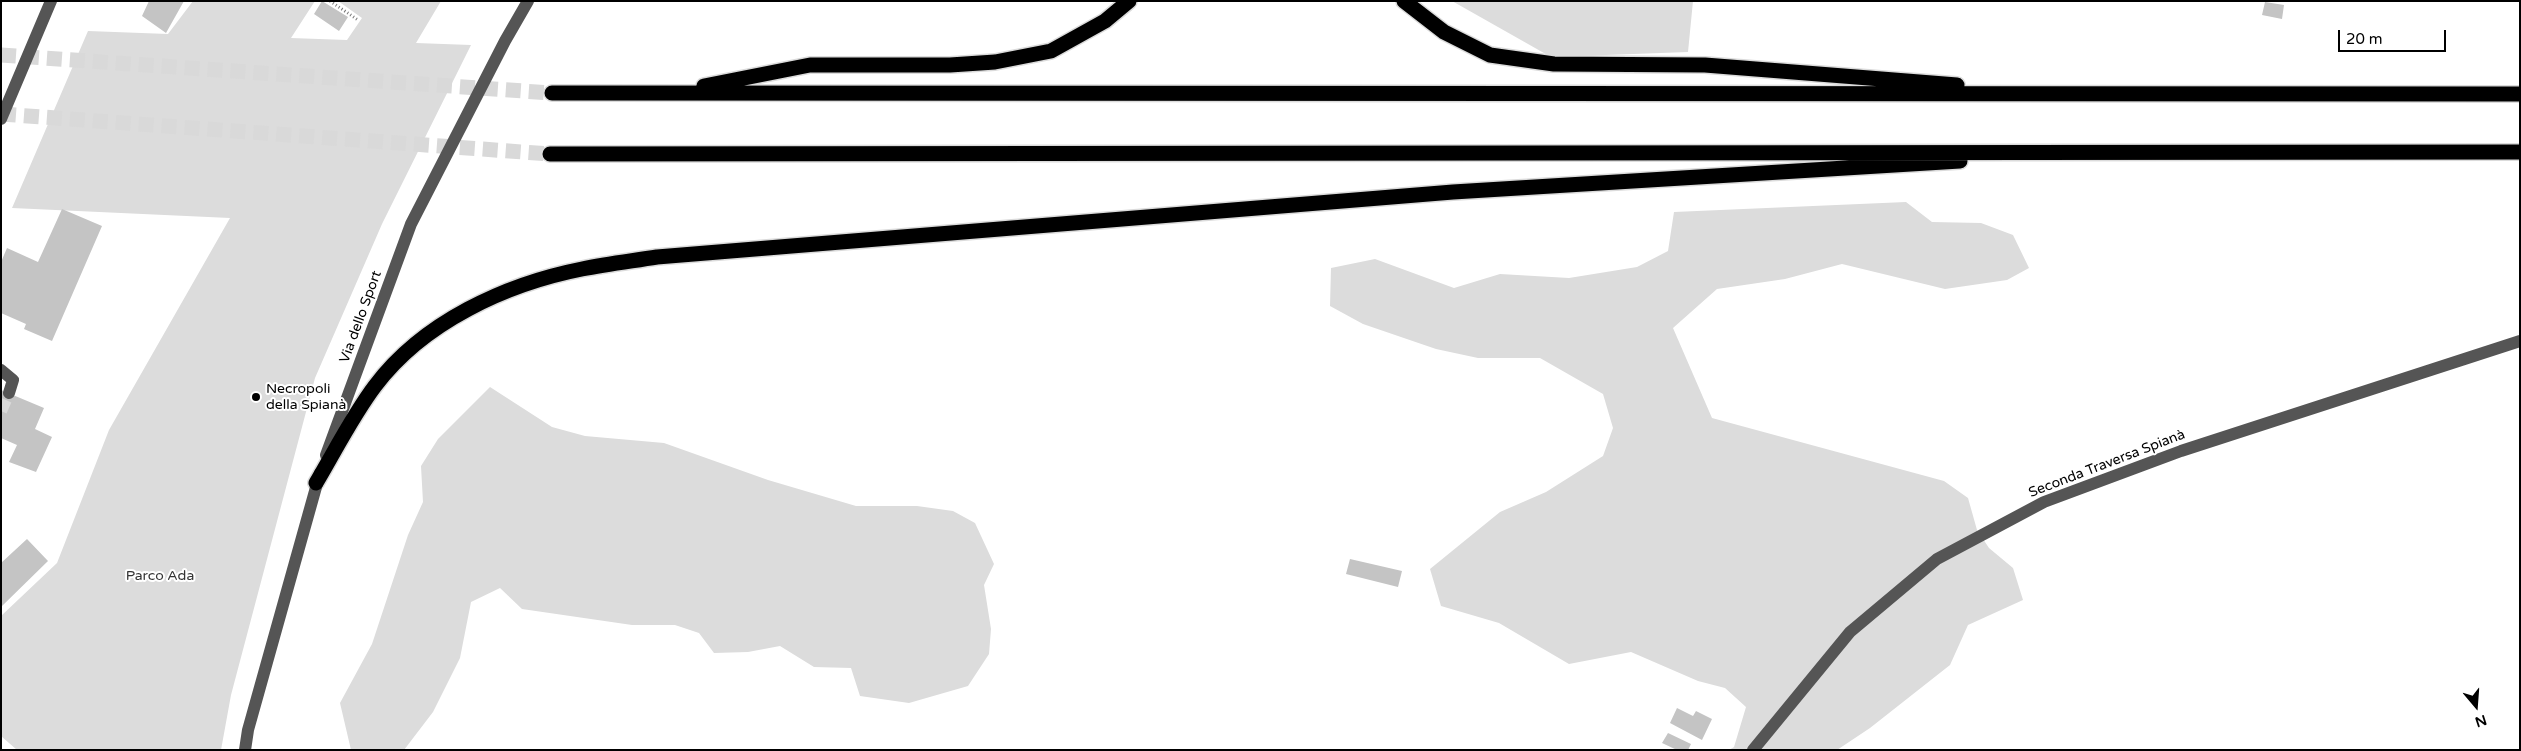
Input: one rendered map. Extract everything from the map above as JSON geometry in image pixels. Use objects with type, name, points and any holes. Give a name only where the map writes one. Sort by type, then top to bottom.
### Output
[{"type":"highway","points":[[670,93],[810,65],[950,65],[995,62],[1051,51],[1105,22],[1129,1]]},
{"type":"highway","points":[[1404,1],[1444,32],[1490,55],[1545,63],[1705,65],[2071,94]]},
{"type":"highway","points":[[552,93],[2520,94]]},
{"type":"highway","points":[[316,483],[375,385],[410,349],[451,318],[503,292],[581,269],[657,257],[1434,194],[2110,152]]},
{"type":"highway","points":[[550,154],[2520,152]]},
{"type":"street","points":[[1,119],[51,1]]},
{"type":"street","name":"Via dello Sport","points":[[245,750],[248,730],[316,483],[411,224],[505,41],[528,1]]},
{"type":"street","name":"Seconda Traversa Spianà","points":[[1754,750],[1850,632],[1937,559],[2044,502],[2181,451],[2520,342]]},
{"type":"street","points":[[1,370],[13,380],[9,393]]},
{"type":"path","points":[[330,1],[358,20]]},
{"type":"green space","name":"Parco Ada","points":[[193,1],[315,1],[291,38],[347,40],[362,18],[338,1],[441,1],[416,43],[471,45],[382,224],[315,378],[231,695],[221,750],[17,750],[1,736],[1,616],[57,563],[109,430],[230,218],[12,208],[88,31],[168,34]]},
{"type":"green space","points":[[1452,1],[1693,1],[1688,52],[1551,57]]},
{"type":"green space","points":[[1906,202],[1932,222],[1981,223],[2013,235],[2029,268],[2007,280],[1945,289],[1842,264],[1785,279],[1717,289],[1673,328],[1712,418],[1944,481],[1968,498],[1977,530],[1989,548],[2013,568],[2023,600],[1968,625],[1950,665],[1870,728],[1837,750],[1729,750],[1734,747],[1746,707],[1725,688],[1698,681],[1631,652],[1569,664],[1499,623],[1441,606],[1430,569],[1500,512],[1546,492],[1603,456],[1613,428],[1603,394],[1540,358],[1478,358],[1436,349],[1363,324],[1330,306],[1331,268],[1375,259],[1454,288],[1500,274],[1569,278],[1637,267],[1668,251],[1674,212]]},
{"type":"green space","points":[[490,387],[552,427],[585,436],[664,443],[768,480],[856,506],[917,506],[953,511],[975,523],[994,564],[984,585],[991,629],[989,654],[968,686],[909,703],[860,696],[851,668],[814,667],[780,646],[748,652],[714,653],[699,633],[675,625],[632,625],[522,609],[500,588],[471,602],[460,658],[433,712],[404,750],[351,750],[340,703],[372,644],[408,535],[423,502],[421,466],[438,439]]},
{"type":"building","points":[[149,1],[184,1],[166,33],[142,16]]},
{"type":"building","points":[[322,1],[348,17],[339,31],[314,14]]},
{"type":"building","points":[[2265,2],[2284,5],[2282,19],[2262,15]]},
{"type":"building","points":[[62,209],[102,226],[52,341],[24,329],[26,324],[1,313],[1,262],[7,248],[38,262]]},
{"type":"building","points":[[1,390],[44,408],[35,429],[52,437],[36,472],[9,462],[17,445],[1,438]]},
{"type":"building","points":[[27,539],[48,561],[1,607],[1,563]]},
{"type":"building","points":[[1350,559],[1402,571],[1398,587],[1346,574]]},
{"type":"building","points":[[1677,708],[1693,716],[1696,711],[1712,719],[1702,740],[1670,723]]},
{"type":"building","points":[[1668,733],[1691,744],[1688,750],[1677,750],[1662,743]]},
{"type":"tunnel","points":[[1,55],[552,93]]},
{"type":"tunnel","points":[[1,114],[550,154]]},
{"type":"tunnel","points":[[1,411],[9,393]]},
{"type":"place","name":"Necropoli della Spianà","points":[[256,397]]}]
